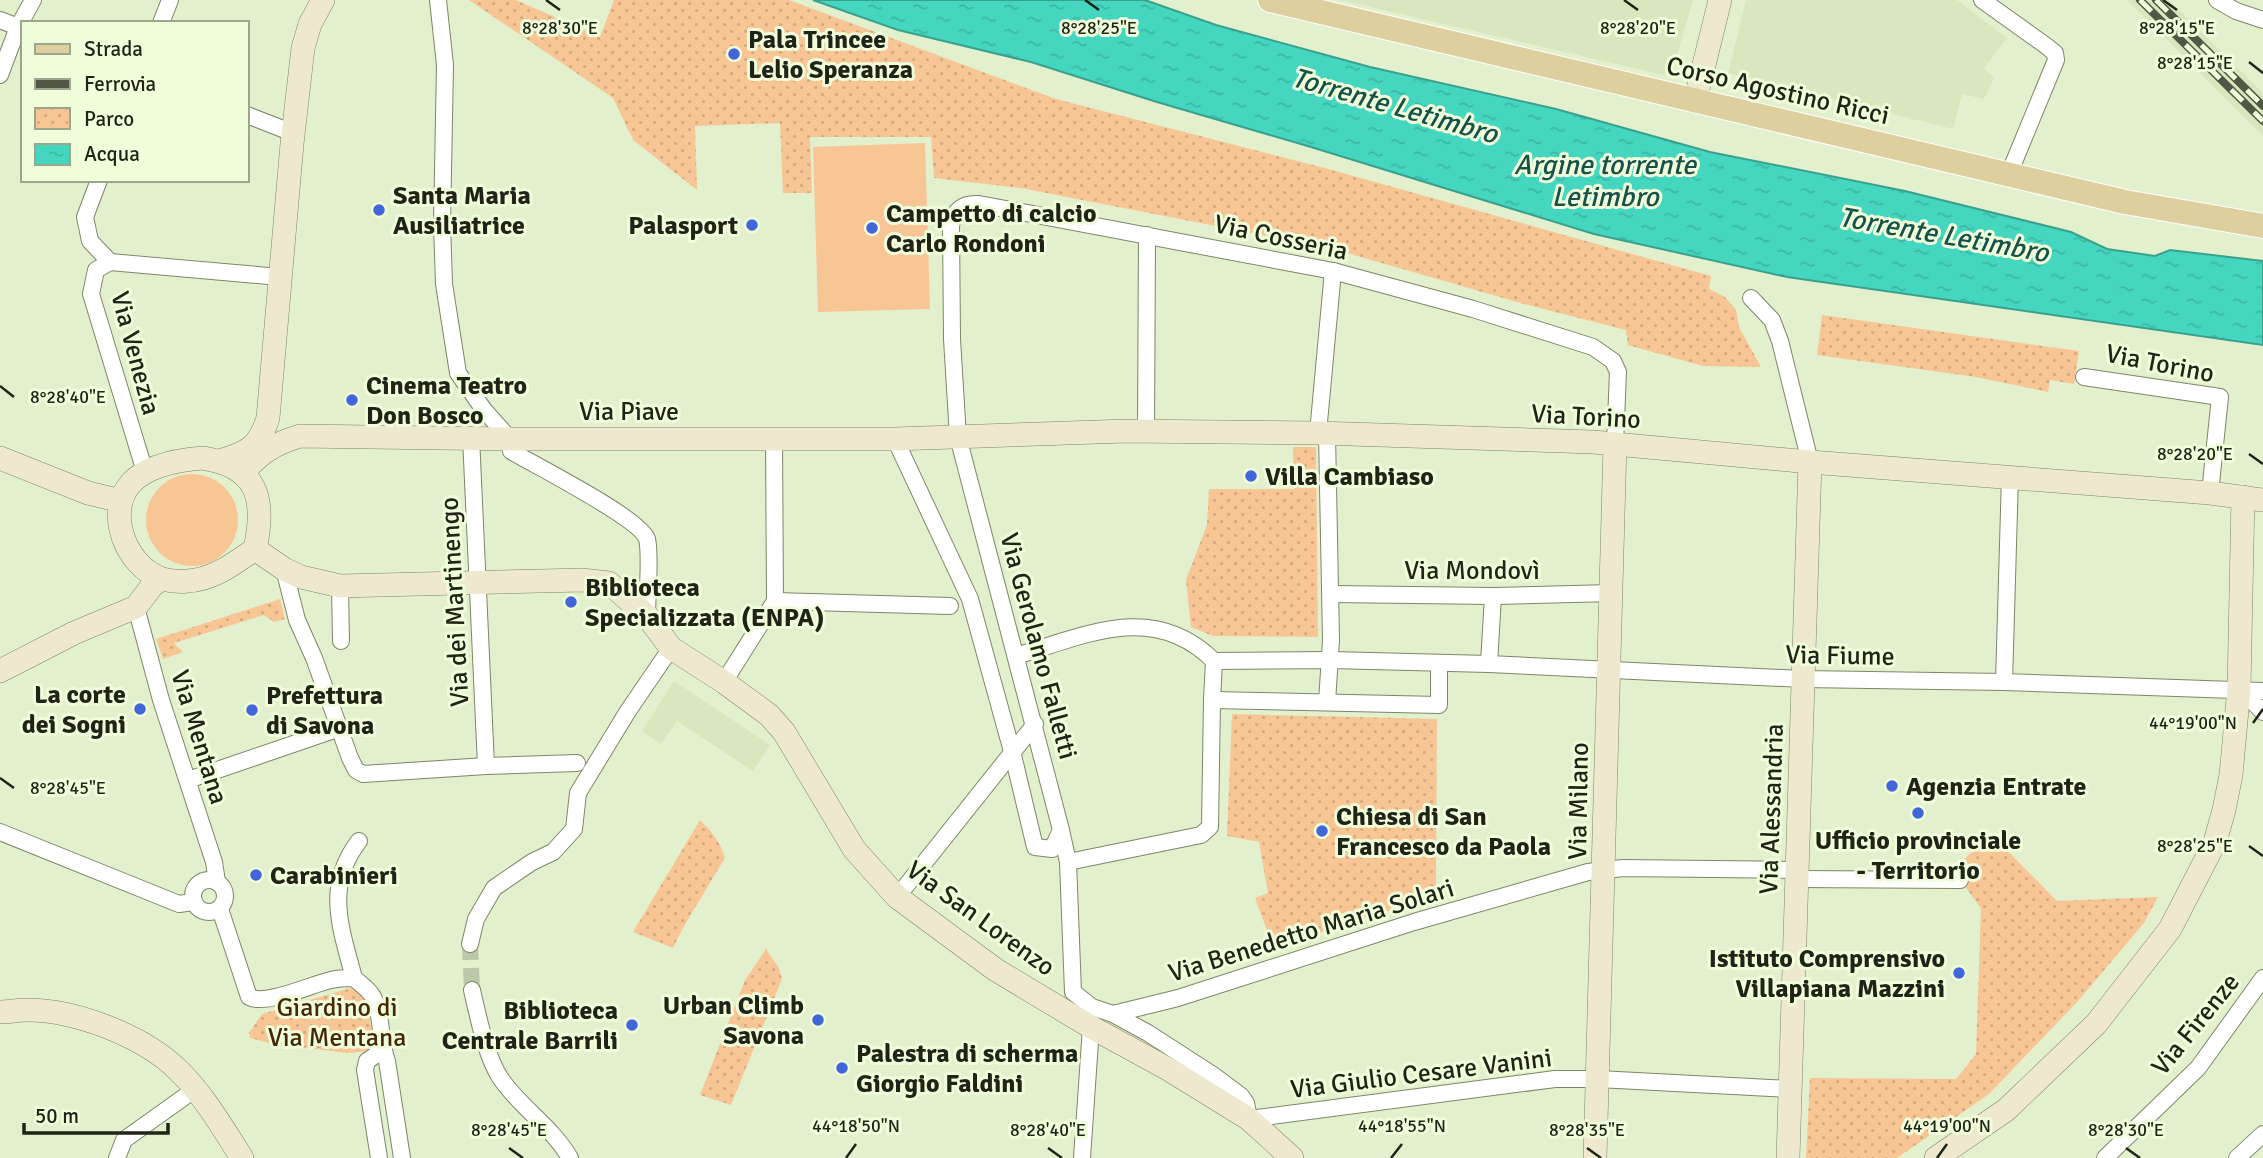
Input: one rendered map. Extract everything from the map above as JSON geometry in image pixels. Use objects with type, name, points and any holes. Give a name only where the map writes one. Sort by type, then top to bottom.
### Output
[{"type":"main road","name":"Corso Agostino Ricci","points":[[1276,1],[2125,202],[2263,226]]},
{"type":"street","points":[[23,21],[33,0]]},
{"type":"street","points":[[162,21],[170,0]]},
{"type":"street","points":[[219,461],[250,450],[260,440],[268,418],[293,133],[305,36],[323,0]]},
{"type":"street","points":[[438,0],[445,65],[442,224],[444,284],[458,373],[484,410],[510,439],[511,451],[636,525],[647,538],[648,616]]},
{"type":"street","points":[[1695,101],[1720,0]]},
{"type":"street","points":[[1982,0],[2054,53],[2056,60],[2009,174]]},
{"type":"street","points":[[2217,0],[2236,11],[2263,20]]},
{"type":"street","points":[[0,20],[20,28],[0,75]]},
{"type":"street","points":[[248,115],[293,133]]},
{"type":"street","name":"Via Venezia","points":[[98,182],[85,217],[90,241],[110,262],[96,270],[91,294],[145,472]]},
{"type":"street","name":"Via Cosseria","points":[[951,235],[955,213],[972,203],[1333,271],[1473,309],[1593,347],[1613,361],[1618,372],[1615,444]]},
{"type":"street","name":"Via Gerolamo Falletti","points":[[951,235],[952,339],[958,437],[1035,724],[1068,862]]},
{"type":"street","points":[[1146,432],[1147,235]]},
{"type":"street","points":[[110,262],[280,277]]},
{"type":"street","points":[[1327,702],[1331,660],[1331,594],[1322,434],[1333,271]]},
{"type":"street","points":[[1751,298],[1772,320],[1780,341],[1810,462]]},
{"type":"street","name":"Via Torino","points":[[2084,377],[2220,397],[2210,493]]},
{"type":"street","name":"Via Piave","points":[[268,418],[281,429],[300,436]]},
{"type":"street","name":"Via Torino","points":[[958,437],[1146,432],[1322,434],[1615,444],[2253,498]]},
{"type":"street","name":"Via Piave","points":[[242,473],[268,449],[279,442],[300,436],[510,439],[958,437]]},
{"type":"street","name":"Via dei Martinengo","points":[[471,437],[486,766]]},
{"type":"street","points":[[724,682],[775,601],[774,438]]},
{"type":"street","points":[[895,439],[970,599],[1035,847],[1052,849],[1061,830]]},
{"type":"street","name":"Via Milano","points":[[1595,1158],[1615,444]]},
{"type":"street","points":[[0,458],[88,493],[121,501]]},
{"type":"street","points":[[186,459],[219,461],[242,473],[258,496],[260,524],[255,548],[226,570],[189,581],[161,579],[140,565],[126,546],[119,522],[121,501],[131,484],[145,472],[186,459]]},
{"type":"street","name":"Via Alessandria","points":[[1788,1158],[1810,462]]},
{"type":"street","points":[[2004,682],[2010,476]]},
{"type":"street","points":[[1936,1158],[2006,1110],[2096,1024],[2170,929],[2215,842],[2231,775],[2253,498]]},
{"type":"street","name":"Via San Lorenzo","points":[[255,548],[284,569],[314,581],[340,586],[582,580],[609,583],[648,616],[671,649],[724,682],[769,715],[784,732],[854,849],[897,897],[996,970],[1250,1119],[1287,1156]]},
{"type":"street","points":[[284,569],[297,620],[314,658],[350,758],[356,769],[363,774],[577,763]]},
{"type":"street","points":[[0,671],[74,633],[136,607],[161,579]]},
{"type":"street","points":[[340,586],[341,641]]},
{"type":"street","name":"Via Mondovì","points":[[1331,594],[1493,596],[1612,593]]},
{"type":"street","points":[[1489,664],[1493,596]]},
{"type":"street","points":[[775,601],[950,606]]},
{"type":"street","name":"Via Mentana","points":[[136,607],[161,699],[214,862],[217,882]]},
{"type":"street","points":[[1016,656],[1098,631],[1130,625],[1159,629],[1185,638],[1202,648],[1214,661],[1210,827],[1201,835],[1068,862]]},
{"type":"street","points":[[470,944],[476,919],[494,888],[532,862],[553,852],[574,829],[578,793],[628,711],[671,649]]},
{"type":"street","name":"Via Fiume","points":[[1214,661],[1331,660],[1489,664],[1803,679],[2239,688],[2263,691]]},
{"type":"street","points":[[1212,700],[1439,705],[1439,664]]},
{"type":"street","points":[[2239,688],[2263,712]]},
{"type":"street","points":[[897,897],[1013,755],[1035,724]]},
{"type":"street","points":[[188,780],[340,728]]},
{"type":"street","points":[[0,832],[179,904],[193,902]]},
{"type":"street","points":[[359,841],[342,867],[337,897],[340,925],[354,978],[370,993],[376,1003],[402,1158]]},
{"type":"street","name":"Via San Lorenzo","points":[[1068,862],[1073,992],[1092,1007],[1113,1014],[1181,1053],[1241,1096],[1246,1103],[1250,1119]]},
{"type":"street","name":"Via Benedetto Maria Solari","points":[[1113,1014],[1178,998],[1414,922],[1588,872],[1623,868],[1960,880]]},
{"type":"street","points":[[210,880],[217,882],[225,894],[220,909],[210,913],[196,907],[193,902],[194,889],[198,884],[210,880]]},
{"type":"street","points":[[220,909],[249,997],[256,1000],[273,998],[335,978],[354,978]]},
{"type":"street","name":"Via Firenze","points":[[2105,1158],[2198,1068],[2263,978]]},
{"type":"street","points":[[472,990],[480,1030],[501,1078],[562,1144],[570,1158]]},
{"type":"street","points":[[0,1013],[28,1010],[68,1015],[124,1034],[153,1051],[179,1071],[242,1158]]},
{"type":"street","points":[[1082,1158],[1091,1027]]},
{"type":"street","points":[[379,1158],[365,1070],[367,1061],[383,1050]]},
{"type":"street","name":"Via Giulio Cesare Vanini","points":[[1250,1119],[1555,1079],[1790,1089]]},
{"type":"street","points":[[117,1158],[124,1140],[194,1090]]},
{"type":"street","points":[[2237,1158],[2263,1134]]},
{"type":"shaded area","points":[[1340,0],[1693,0],[1676,59],[1664,75]]},
{"type":"shaded area","points":[[1746,0],[1957,0],[2007,38],[1984,68],[1994,78],[1984,99],[1962,94],[1953,129],[1728,73]]},
{"type":"shaded area","points":[[2127,0],[2169,0],[2263,93],[2263,136]]},
{"type":"shaded area","points":[[674,681],[770,745],[753,771],[677,721],[661,744],[642,731]]},
{"type":"green space","points":[[469,0],[516,0],[600,37],[614,0],[789,0],[1056,99],[1332,170],[1711,276],[1709,289],[1725,297],[1736,310],[1739,327],[1761,367],[1703,366],[1628,345],[1626,330],[1524,304],[1333,249],[1021,188],[934,178],[931,137],[810,137],[812,193],[783,193],[780,123],[695,126],[697,190],[633,140],[613,98]]},
{"type":"green space","name":"Campetto di calcio Carlo Rondoni","points":[[925,143],[930,309],[818,312],[813,147]]},
{"type":"green space","points":[[1822,315],[2079,351],[2074,384],[2050,380],[2048,392],[1976,377],[1817,355]]},
{"type":"green space","points":[[1293,447],[1316,447],[1318,637],[1213,636],[1191,627],[1186,580],[1207,525],[1209,489],[1294,489]]},
{"type":"green space","points":[[192,474],[210,478],[225,487],[234,502],[238,520],[234,538],[225,553],[210,562],[192,566],[174,562],[159,553],[150,538],[146,520],[150,502],[159,487],[174,478]]},
{"type":"green space","points":[[280,599],[285,619],[274,622],[264,615],[174,643],[183,652],[163,659],[156,639]]},
{"type":"green space","points":[[1232,714],[1437,719],[1436,892],[1399,908],[1274,949],[1255,898],[1268,893],[1259,842],[1227,836]]},
{"type":"green space","points":[[700,820],[715,837],[725,858],[673,948],[633,932]]},
{"type":"green space","points":[[1991,834],[2057,901],[2158,897],[2144,923],[2078,1001],[1989,1094],[1897,1158],[1806,1158],[1810,1078],[1956,1079],[1976,1054],[1981,908],[1951,872]]},
{"type":"green space","points":[[766,949],[779,968],[782,979],[731,1105],[700,1095],[745,980]]},
{"type":"green space","name":"Giardino di Via Mentana","points":[[354,987],[365,995],[375,1048],[371,1051],[347,1053],[250,1038],[249,1033],[262,1014]]},
{"type":"water","name":"Argine torrente Letimbro","points":[[813,0],[1145,0],[1216,25],[1370,67],[1556,109],[1710,152],[1905,191],[2071,232],[2107,249],[2155,256],[2170,250],[2263,261],[2263,345],[1787,277],[1594,234],[1031,62],[898,30]]},
{"type":"tunnel","points":[[470,944],[472,990]]},
{"type":"railway","points":[[2140,0],[2263,121]]},
{"type":"railway","points":[[2156,0],[2263,106]]},
{"type":"place","name":"Pala Trincee Lelio Speranza","points":[[734,54]]},
{"type":"place","name":"Santa Maria Ausiliatrice","points":[[379,210]]},
{"type":"place","name":"Palasport","points":[[752,225]]},
{"type":"place","name":"Campetto di calcio Carlo Rondoni","points":[[872,228]]},
{"type":"place","name":"Cinema Teatro Don Bosco","points":[[352,400]]},
{"type":"place","name":"Villa Cambiaso","points":[[1251,476]]},
{"type":"place","name":"Biblioteca Specializzata (ENPA)","points":[[571,602]]},
{"type":"place","name":"La corte dei Sogni","points":[[140,709]]},
{"type":"place","name":"Prefettura di Savona","points":[[252,710]]},
{"type":"place","name":"Agenzia Entrate","points":[[1892,786]]},
{"type":"place","name":"Ufficio provinciale - Territorio","points":[[1918,813]]},
{"type":"place","name":"Chiesa di San Francesco da Paola","points":[[1322,831]]},
{"type":"place","name":"Carabinieri","points":[[256,875]]},
{"type":"place","name":"Istituto Comprensivo Villapiana Mazzini","points":[[1959,973]]},
{"type":"place","name":"Urban Climb Savona","points":[[818,1020]]},
{"type":"place","name":"Biblioteca Centrale Barrili","points":[[632,1025]]},
{"type":"place","name":"Palestra di scherma Giorgio Faldini","points":[[842,1068]]},
{"type":"water label","name":"Torrente Letimbro","points":[[1395,105]]},
{"type":"water label","name":"Torrente Letimbro","points":[[1944,234]]}]
